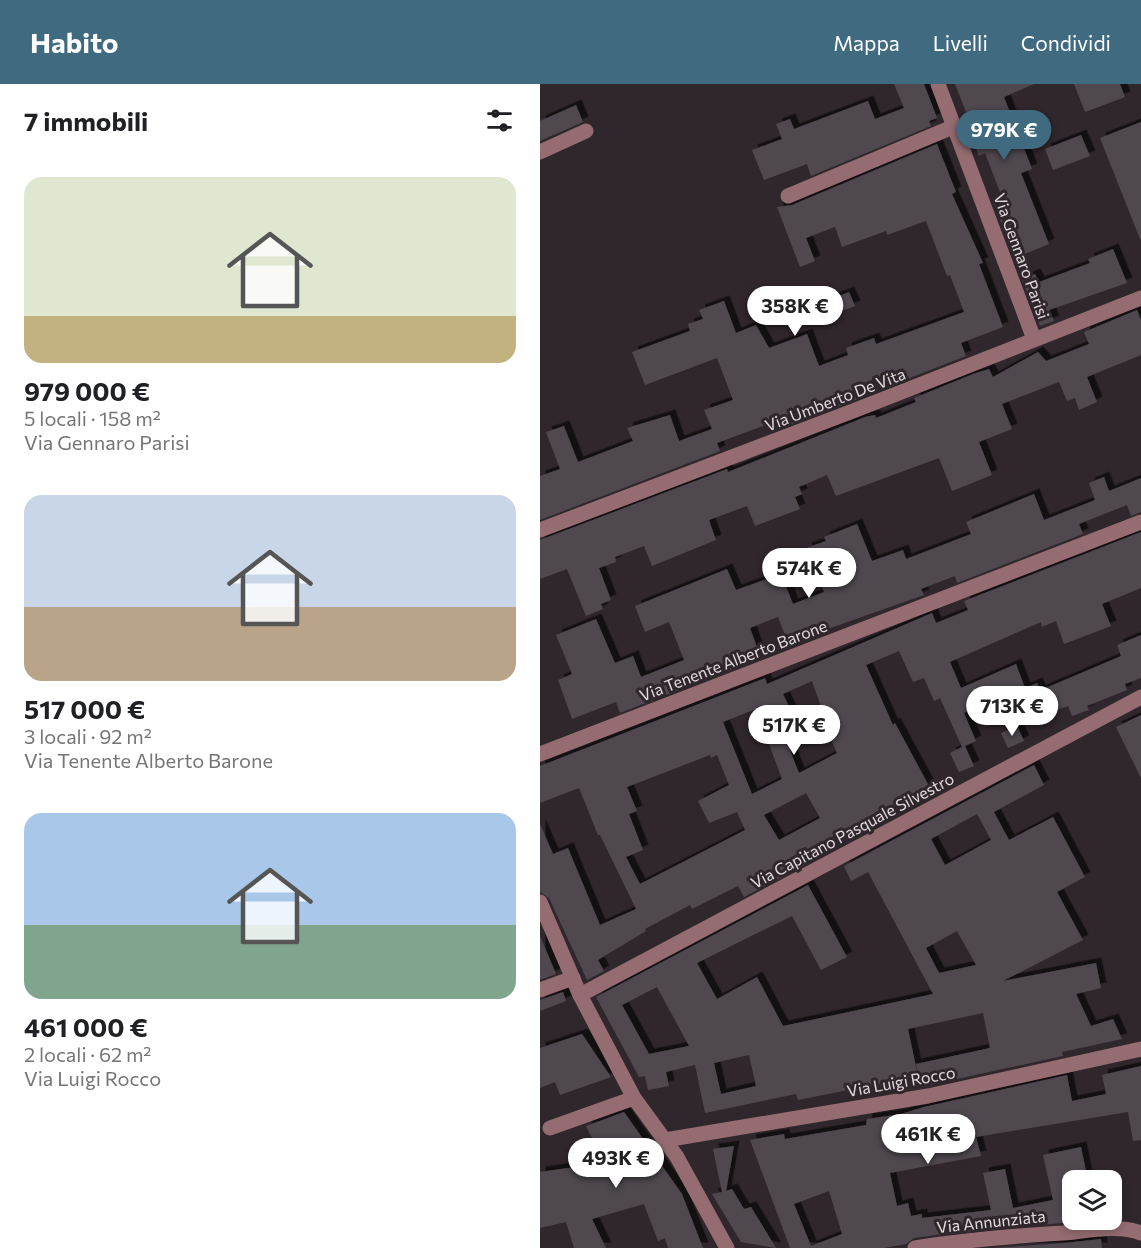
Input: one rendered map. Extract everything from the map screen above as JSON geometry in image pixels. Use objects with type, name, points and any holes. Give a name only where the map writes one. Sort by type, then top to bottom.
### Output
[{"type":"street","name":"Via Gennaro Parisi","points":[[938,84],[1034,339]]},
{"type":"street","points":[[788,196],[955,126]]},
{"type":"street","points":[[540,152],[586,131]]},
{"type":"street","name":"Via Umberto De Vita","points":[[540,530],[1141,298]]},
{"type":"street","name":"Via Tenente Alberto Barone","points":[[540,754],[1141,522]]},
{"type":"street","name":"Via Capitano Pasquale Silvestro","points":[[580,995],[1141,697]]},
{"type":"street","points":[[541,909],[580,995],[634,1098],[665,1140],[727,1248]]},
{"type":"street","points":[[540,990],[573,978]]},
{"type":"street","name":"Via Luigi Rocco","points":[[665,1140],[928,1096],[1141,1049]]},
{"type":"street","points":[[550,1128],[634,1098]]},
{"type":"street","name":"Via Annunziata","points":[[915,1248],[1113,1229],[1141,1233]]},
{"type":"building","points":[[894,84],[924,84],[937,118],[929,121],[931,126],[811,176],[807,164],[764,180],[752,150],[782,139],[776,124],[790,119],[794,129],[868,101],[875,119],[904,108]]},
{"type":"building","points":[[955,84],[1034,84],[1004,97],[1032,169],[1021,173],[1049,244],[1015,258],[994,204],[1003,200],[985,153],[979,156],[970,132],[973,130]]},
{"type":"building","points":[[1074,84],[1120,84],[1125,97],[1085,112]]},
{"type":"building","points":[[576,105],[583,122],[540,141],[540,121]]},
{"type":"building","points":[[1141,122],[1141,239],[1140,239],[1100,138]]},
{"type":"building","points":[[1081,135],[1090,156],[1053,170],[1045,149]]},
{"type":"building","points":[[937,144],[956,192],[952,194],[983,263],[979,264],[1003,327],[961,343],[966,356],[907,379],[903,368],[853,387],[858,399],[787,426],[784,418],[717,443],[720,451],[540,520],[540,476],[560,469],[546,432],[564,426],[578,462],[633,441],[627,428],[670,415],[679,441],[712,429],[704,410],[733,400],[717,358],[645,385],[632,352],[690,331],[688,324],[703,319],[699,310],[724,301],[736,333],[756,325],[769,348],[807,334],[819,366],[848,355],[846,348],[874,338],[876,344],[964,312],[950,275],[947,276],[926,221],[887,235],[886,231],[842,247],[835,227],[806,238],[815,261],[800,267],[777,207],[792,205]]},
{"type":"building","points":[[1113,249],[1127,283],[1049,310],[1054,321],[1040,326],[1022,279],[1035,274],[1039,282],[1090,263],[1088,259]]},
{"type":"building","points":[[849,292],[855,306],[828,316],[823,302]]},
{"type":"building","points":[[1137,310],[1141,320],[1141,355],[1087,377],[1097,402],[1079,410],[1075,398],[1067,401],[1059,382],[1002,404],[1012,429],[979,442],[992,475],[952,491],[939,458],[836,496],[827,475],[799,487],[802,494],[795,497],[800,509],[755,526],[747,506],[709,520],[716,540],[652,566],[644,546],[615,557],[616,562],[599,568],[611,600],[601,604],[603,609],[586,616],[567,569],[540,579],[540,540],[727,469],[728,472],[865,417],[875,415],[876,418],[916,402],[914,398],[973,374],[989,369],[993,377],[1038,352],[1046,361],[1089,344],[1084,332]]},
{"type":"building","points":[[1104,477],[1109,491],[1141,478],[1141,512],[1131,516],[1127,505],[1079,524],[1083,534],[957,583],[955,576],[921,589],[924,595],[788,643],[778,617],[750,628],[758,650],[755,651],[758,659],[620,713],[616,702],[572,719],[558,680],[572,674],[556,635],[596,619],[615,663],[633,656],[641,677],[684,660],[669,622],[645,632],[635,606],[727,569],[736,590],[781,574],[793,604],[824,592],[806,548],[826,541],[824,537],[857,524],[872,561],[903,550],[906,559],[971,534],[966,522],[1034,494],[1044,520],[1095,500],[1089,483]]},
{"type":"building","points":[[1141,532],[1141,588],[1102,604],[1111,626],[1064,644],[1056,621],[1042,627],[1041,622],[950,662],[961,688],[1016,664],[1025,688],[1037,683],[1045,701],[1000,722],[991,702],[964,713],[976,741],[965,746],[974,766],[959,772],[950,753],[962,747],[940,698],[934,701],[924,678],[913,682],[899,651],[866,665],[893,725],[895,723],[929,786],[812,847],[813,850],[795,860],[799,868],[744,897],[738,886],[692,909],[690,905],[645,929],[646,931],[598,960],[604,971],[587,980],[549,898],[540,892],[540,824],[553,854],[568,848],[600,925],[636,909],[598,835],[579,788],[540,803],[540,766],[765,678],[767,684],[932,613],[936,623],[968,610],[964,601]],"holes":[[[812,681],[824,715],[820,716],[837,753],[799,773],[778,720],[792,713],[783,694]],[[756,709],[782,779],[752,794],[723,722]],[[710,755],[711,758],[717,755],[729,785],[698,801],[709,823],[737,812],[745,830],[640,884],[626,857],[643,850],[629,814],[637,811],[627,787]],[[806,793],[820,818],[779,840],[764,815]]]},
{"type":"building","points":[[1141,635],[1141,678],[1125,684],[1127,690],[1087,706],[1089,710],[1072,716],[1068,706],[1050,713],[1041,690],[1121,656],[1117,645]]},
{"type":"building","points":[[1141,715],[1141,778],[1116,727]]},
{"type":"building","points":[[1017,726],[1024,741],[1008,748],[1001,733]]},
{"type":"building","points":[[1034,765],[1044,785],[994,812],[1009,840],[1053,817],[1085,877],[1057,892],[1083,940],[1003,981],[1096,963],[1101,988],[1076,994],[1091,1026],[1113,1019],[1122,1039],[1062,1052],[1063,1056],[920,1087],[916,1064],[990,1048],[983,1013],[908,1029],[918,1076],[798,1100],[796,1094],[705,1113],[695,1065],[666,1072],[669,1086],[648,1090],[645,1076],[639,1077],[596,997],[808,885],[847,957],[821,970],[792,916],[697,963],[717,999],[757,977],[783,1026],[933,994],[868,872],[851,881],[844,866]],"holes":[[[977,814],[991,840],[945,865],[931,839]],[[957,931],[976,965],[939,973],[926,948]],[[657,987],[689,1046],[649,1054],[622,1005]],[[749,1055],[756,1086],[721,1094],[714,1063]]]},
{"type":"building","points":[[540,936],[556,974],[540,980]]},
{"type":"building","points":[[563,992],[566,1001],[540,1011],[540,1000]]},
{"type":"building","points":[[582,1034],[611,1077],[560,1095],[555,1082],[540,1088],[540,1048]]},
{"type":"building","points":[[1141,1066],[1141,1140],[1133,1141],[1128,1112],[976,1137],[981,1156],[890,1173],[897,1206],[908,1203],[911,1216],[922,1214],[922,1218],[991,1210],[983,1173],[1005,1169],[1013,1208],[1053,1200],[1043,1155],[1081,1147],[1086,1170],[1062,1170],[1062,1223],[914,1238],[906,1244],[884,1248],[790,1248],[750,1140],[784,1134],[785,1139],[866,1125],[867,1119],[901,1114],[1067,1075],[1072,1101],[1106,1094],[1102,1075]],"holes":[[[829,1191],[842,1234],[811,1246],[794,1204]]]},
{"type":"building","points":[[624,1112],[682,1194],[703,1248],[668,1248],[665,1238],[658,1241],[644,1204],[592,1219],[606,1248],[574,1248],[566,1222],[540,1228],[540,1172],[596,1164],[594,1153],[599,1152],[586,1126]]},
{"type":"building","points":[[734,1146],[726,1191],[732,1189],[744,1209],[751,1207],[776,1248],[741,1242],[712,1194],[722,1192],[713,1149]]},
{"type":"building","points":[[1101,1239],[1102,1248],[993,1248],[1064,1243]]}]
